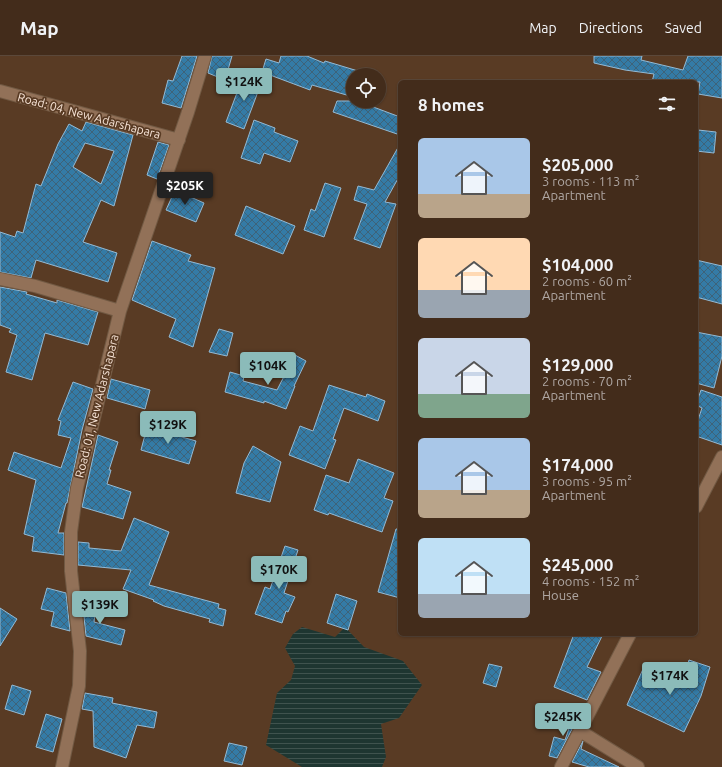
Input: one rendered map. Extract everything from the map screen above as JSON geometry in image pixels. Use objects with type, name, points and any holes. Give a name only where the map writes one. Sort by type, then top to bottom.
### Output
[{"type":"street","name":"Road: 01, New Adarshapara","points":[[62,767],[79,686],[80,651],[71,571],[70,532],[77,488],[120,311],[179,140],[205,56]]},
{"type":"street","name":"Road: 04, New Adarshapara","points":[[0,91],[179,140]]},
{"type":"street","points":[[0,279],[35,286],[120,311]]},
{"type":"street","points":[[698,503],[722,457]]},
{"type":"street","points":[[562,767],[629,636]]},
{"type":"street","points":[[580,731],[638,767]]},
{"type":"water","points":[[302,627],[335,637],[345,627],[364,647],[403,661],[422,685],[399,718],[381,724],[386,757],[382,767],[302,767],[266,745],[277,693],[291,680],[295,666],[285,648],[293,634]]},
{"type":"building","points":[[182,56],[197,56],[181,108],[162,103],[168,80],[173,81]]},
{"type":"building","points":[[212,56],[232,56],[225,80],[208,73]]},
{"type":"building","points":[[281,56],[307,56],[324,63],[325,61],[348,68],[346,68],[346,95],[312,85],[310,90],[262,72],[266,59],[279,63]]},
{"type":"building","points":[[594,56],[642,56],[641,60],[683,70],[688,56],[722,56],[722,98],[698,94],[700,82],[698,82],[698,80],[652,80],[654,74],[625,70],[594,63]]},
{"type":"building","points":[[244,74],[262,81],[244,129],[226,122]]},
{"type":"building","points":[[337,101],[346,101],[346,108],[376,108],[398,116],[398,134],[333,112]]},
{"type":"building","points":[[254,120],[275,128],[274,132],[298,141],[290,162],[264,153],[260,164],[241,158]]},
{"type":"building","points":[[86,122],[133,135],[114,206],[101,200],[83,242],[117,253],[108,282],[36,260],[31,278],[0,272],[0,232],[15,237],[17,231],[23,233],[36,184],[41,186],[58,144],[69,124],[82,131]],"holes":[[[85,143],[114,151],[101,184],[73,167]]]},
{"type":"building","points":[[698,130],[716,132],[714,153],[698,151]]},
{"type":"building","points":[[158,142],[169,145],[157,179],[147,175]]},
{"type":"building","points":[[398,148],[398,179],[385,202],[396,204],[380,248],[354,239],[367,204],[354,200],[358,186],[374,190]]},
{"type":"building","points":[[325,183],[341,188],[324,237],[304,230],[311,209],[315,211]]},
{"type":"building","points":[[175,190],[204,203],[196,222],[166,210]]},
{"type":"building","points":[[246,206],[295,226],[283,254],[235,235]]},
{"type":"building","points":[[152,241],[191,255],[188,261],[215,268],[193,347],[169,337],[176,319],[132,300]]},
{"type":"building","points":[[698,260],[722,266],[722,304],[698,298]]},
{"type":"building","points":[[0,287],[27,292],[26,294],[57,303],[57,300],[98,312],[88,345],[45,333],[32,380],[6,372],[17,335],[9,332],[11,329],[0,325]]},
{"type":"building","points":[[219,329],[233,333],[227,356],[209,352]]},
{"type":"building","points":[[698,332],[722,337],[722,356],[714,388],[698,384]]},
{"type":"building","points":[[295,355],[306,361],[294,386],[286,409],[264,401],[264,403],[225,392],[230,372],[244,376],[243,381],[277,390]]},
{"type":"building","points":[[111,379],[150,390],[145,409],[107,398]]},
{"type":"building","points":[[73,382],[93,389],[82,430],[67,503],[58,533],[64,533],[64,555],[32,551],[34,537],[24,534],[36,480],[8,470],[14,452],[61,468],[71,438],[58,435],[61,421],[58,420]]},
{"type":"building","points":[[329,385],[366,397],[367,394],[385,401],[378,421],[344,408],[333,439],[336,440],[325,469],[289,455],[300,426],[313,431]]},
{"type":"building","points":[[701,390],[722,397],[722,445],[698,437],[698,420],[702,408],[698,406],[698,399]]},
{"type":"building","points":[[147,427],[196,441],[189,464],[141,450]]},
{"type":"building","points":[[98,435],[118,442],[109,470],[111,470],[107,484],[131,492],[123,519],[82,507]]},
{"type":"building","points":[[253,446],[281,462],[270,502],[236,493],[244,463]]},
{"type":"building","points":[[358,459],[394,473],[384,498],[393,501],[382,532],[329,513],[328,515],[314,510],[326,475],[349,483]]},
{"type":"building","points":[[134,518],[169,532],[149,585],[219,604],[218,608],[226,610],[223,626],[209,622],[210,619],[164,606],[153,601],[154,600],[123,589],[131,570],[78,565],[78,542],[89,543],[89,548],[121,551]]},
{"type":"building","points":[[396,529],[398,529],[398,597],[378,592]]},
{"type":"building","points":[[285,546],[298,550],[284,593],[295,597],[288,612],[286,611],[282,623],[255,614],[265,587],[270,589]]},
{"type":"building","points":[[47,588],[66,593],[70,631],[51,626],[54,612],[41,609]]},
{"type":"building","points":[[336,594],[357,601],[348,630],[327,623]]},
{"type":"building","points":[[82,598],[97,600],[94,622],[125,630],[121,645],[86,636]]},
{"type":"building","points":[[0,608],[17,619],[0,646]]},
{"type":"building","points":[[573,636],[602,636],[587,667],[601,672],[587,700],[554,687]]},
{"type":"building","points":[[689,660],[710,667],[701,696],[684,732],[627,705],[643,669],[681,686]]},
{"type":"building","points":[[489,664],[502,667],[496,687],[483,683]]},
{"type":"building","points":[[12,685],[31,691],[24,715],[5,709]]},
{"type":"building","points":[[85,693],[113,698],[112,703],[157,712],[154,728],[137,725],[126,758],[94,747],[93,711],[82,709]]},
{"type":"building","points":[[576,708],[582,710],[557,758],[549,756],[554,737],[565,740]]},
{"type":"building","points":[[46,714],[62,719],[53,752],[36,747]]},
{"type":"building","points":[[583,741],[581,749],[619,767],[589,767],[572,762]]},
{"type":"building","points":[[229,743],[247,747],[242,765],[224,761]]}]
